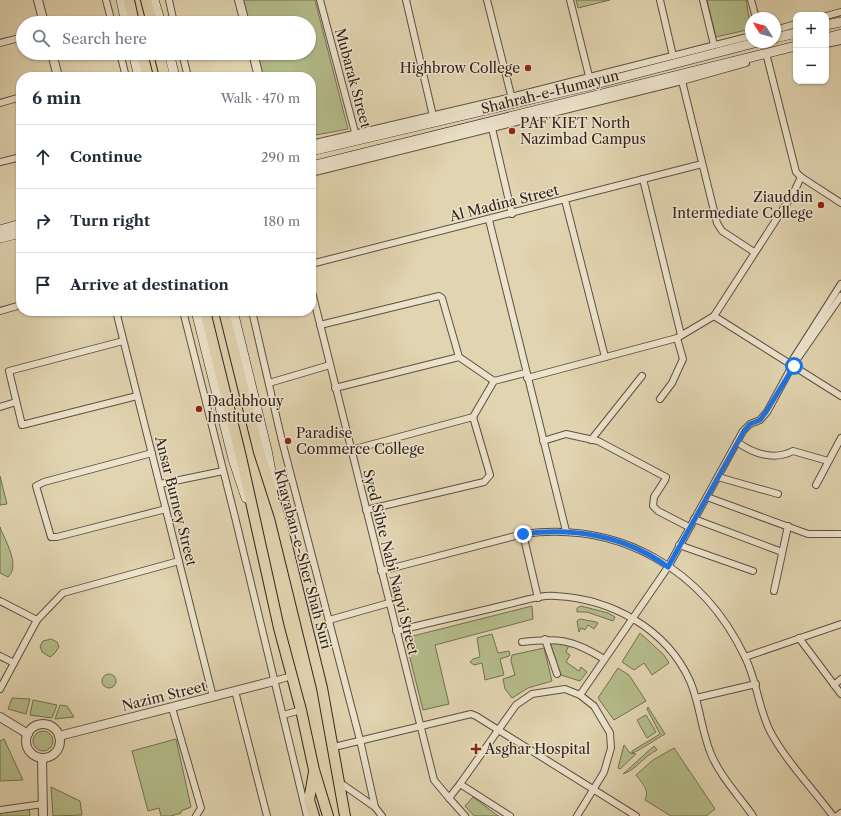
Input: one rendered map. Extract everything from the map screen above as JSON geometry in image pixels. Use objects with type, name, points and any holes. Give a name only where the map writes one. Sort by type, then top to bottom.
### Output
[{"type":"main road","points":[[121,0],[124,16]]},
{"type":"main road","points":[[129,0],[132,16]]},
{"type":"main road","points":[[146,0],[150,16]]},
{"type":"main road","points":[[154,0],[159,16]]},
{"type":"main road","points":[[829,24],[841,22]]},
{"type":"main road","points":[[781,37],[793,34]]},
{"type":"main road","points":[[829,37],[841,34]]},
{"type":"main road","name":"Shahrah-e-Humayun","points":[[316,149],[356,136],[745,45]]},
{"type":"main road","name":"Shahrah-e-Humayun","points":[[316,165],[491,124],[793,47]]},
{"type":"main road","points":[[134,60],[137,72]]},
{"type":"main road","points":[[144,60],[147,72]]},
{"type":"main road","points":[[161,60],[164,72]]},
{"type":"main road","points":[[171,60],[174,72]]},
{"type":"main road","points":[[356,136],[360,154]]},
{"type":"main road","points":[[0,230],[16,225]]},
{"type":"main road","points":[[0,238],[16,234]]},
{"type":"main road","points":[[197,316],[233,459],[255,524]]},
{"type":"main road","points":[[206,316],[241,457],[279,628],[301,710],[314,770],[328,816]]},
{"type":"main road","name":"Khayaban-e-Sher Shah Suri","points":[[225,316],[259,452],[280,517],[322,688],[346,816]]},
{"type":"main road","points":[[234,316],[267,450],[280,517]]},
{"type":"main road","points":[[314,770],[316,802],[319,816]]},
{"type":"main road","points":[[314,770],[309,800],[314,816]]},
{"type":"main road","points":[[341,793],[351,816]]},
{"type":"street","points":[[38,0],[42,16]]},
{"type":"street","points":[[106,0],[110,16]]},
{"type":"street","points":[[169,0],[172,16]]},
{"type":"street","points":[[240,0],[243,16]]},
{"type":"street","name":"Mubarak Street","points":[[320,0],[356,136]]},
{"type":"street","points":[[406,0],[433,118]]},
{"type":"street","points":[[487,0],[512,100]]},
{"type":"street","points":[[570,0],[591,80],[673,56],[745,37]]},
{"type":"street","points":[[660,0],[673,56]]},
{"type":"street","points":[[702,0],[714,45]]},
{"type":"street","points":[[751,0],[754,12]]},
{"type":"street","points":[[829,15],[841,12]]},
{"type":"street","points":[[781,28],[793,25]]},
{"type":"street","points":[[0,43],[16,39]]},
{"type":"street","points":[[829,43],[841,41]]},
{"type":"street","points":[[316,172],[491,124],[682,81],[767,57],[793,52]]},
{"type":"street","points":[[767,57],[794,166],[801,177],[841,203]]},
{"type":"street","points":[[54,60],[57,72]]},
{"type":"street","points":[[122,60],[125,72]]},
{"type":"street","points":[[184,60],[187,72]]},
{"type":"street","points":[[255,60],[258,72]]},
{"type":"street","points":[[682,81],[719,227],[754,252]]},
{"type":"street","points":[[0,103],[16,98]]},
{"type":"street","points":[[491,124],[512,214]]},
{"type":"street","points":[[316,143],[356,136]]},
{"type":"street","points":[[0,162],[16,158]]},
{"type":"street","name":"Al Madina Street","points":[[316,263],[489,220],[702,164]]},
{"type":"street","points":[[320,325],[439,296],[442,298],[459,357],[494,381],[605,357],[679,337],[714,316],[794,192],[801,177]]},
{"type":"street","points":[[644,179],[683,359],[672,383],[660,399]]},
{"type":"street","points":[[564,200],[605,357]]},
{"type":"street","points":[[489,220],[526,375],[566,531]]},
{"type":"street","points":[[580,696],[604,658],[668,567],[737,442],[750,424],[760,420],[766,412],[841,284]]},
{"type":"street","points":[[792,366],[841,296]]},
{"type":"street","points":[[0,311],[16,307]]},
{"type":"street","name":"Syed Sibte Nabi Naqvi Street","points":[[316,309],[434,780],[465,816]]},
{"type":"street","name":"Ansar Burney Street","points":[[117,316],[213,697]]},
{"type":"street","points":[[184,316],[307,816]]},
{"type":"street","points":[[253,316],[282,441],[360,740],[375,807]]},
{"type":"street","points":[[714,316],[841,396]]},
{"type":"street","points":[[124,341],[9,371],[16,402],[22,425],[137,396]]},
{"type":"street","points":[[336,388],[459,357]]},
{"type":"street","points":[[269,383],[330,364]]},
{"type":"street","points":[[591,440],[642,376]]},
{"type":"street","points":[[351,450],[473,417],[494,381]]},
{"type":"street","points":[[0,407],[16,402]]},
{"type":"street","points":[[366,510],[484,482],[488,479],[490,475],[473,417]]},
{"type":"street","points":[[543,441],[566,434],[598,441],[626,454],[666,477],[654,496],[653,506],[658,511],[689,527]]},
{"type":"street","points":[[816,485],[841,438]]},
{"type":"street","points":[[737,442],[750,451],[763,455],[784,456],[793,451],[828,461]]},
{"type":"street","points":[[152,453],[44,482],[36,486],[51,536],[57,537],[166,509]]},
{"type":"street","points":[[160,484],[223,471]]},
{"type":"street","points":[[718,477],[778,494]]},
{"type":"street","points":[[707,497],[808,534],[841,534]]},
{"type":"street","points":[[694,519],[782,552]]},
{"type":"street","points":[[774,591],[788,526]]},
{"type":"street","points":[[381,571],[523,534],[566,531],[594,535],[637,547],[685,579],[711,604],[734,636],[745,657],[756,684],[761,709],[771,732],[833,816]]},
{"type":"street","points":[[523,534],[538,598]]},
{"type":"street","points":[[679,545],[753,571]]},
{"type":"street","points":[[0,689],[37,620],[63,593],[179,561]]},
{"type":"street","points":[[396,631],[555,595],[603,605],[632,617],[647,627],[675,657],[690,680],[710,753],[717,766],[753,816]]},
{"type":"street","points":[[0,601],[37,620]]},
{"type":"street","points":[[329,620],[389,603]]},
{"type":"street","points":[[745,657],[841,624]]},
{"type":"street","points":[[799,638],[841,694]]},
{"type":"street","points":[[522,642],[545,640],[574,643],[604,658]]},
{"type":"street","points":[[545,640],[557,674]]},
{"type":"street","points":[[0,656],[14,664]]},
{"type":"street","points":[[274,681],[292,676]]},
{"type":"street","points":[[834,685],[841,679]]},
{"type":"street","name":"Nazim Street","points":[[59,736],[274,681]]},
{"type":"street","points":[[696,698],[756,684]]},
{"type":"street","points":[[449,798],[497,729],[516,705],[532,694],[566,689],[580,696],[594,706],[610,733],[608,760],[594,790],[577,816]]},
{"type":"street","points":[[235,691],[267,816]]},
{"type":"street","points":[[172,708],[201,808],[196,816]]},
{"type":"street","points":[[283,715],[301,710]]},
{"type":"street","points":[[334,747],[471,714],[636,816]]},
{"type":"street","points":[[0,717],[28,734]]},
{"type":"street","points":[[45,724],[56,730],[60,742],[54,754],[42,758],[30,752],[26,740],[28,734],[38,725],[45,724]]},
{"type":"street","points":[[42,758],[43,816]]},
{"type":"street","points":[[339,782],[375,807],[382,816]]},
{"type":"street","points":[[460,784],[510,816]]},
{"type":"street","points":[[0,810],[43,804]]},
{"type":"street","points":[[837,816],[841,813]]},
{"type":"green space","points":[[243,0],[315,0],[348,129],[316,135],[316,72],[261,72],[258,60],[316,60],[316,16],[247,16]]},
{"type":"green space","points":[[576,0],[610,0],[578,8]]},
{"type":"green space","points":[[707,0],[746,0],[748,12],[745,12],[745,30],[716,37]]},
{"type":"green space","points":[[0,476],[7,504],[0,505]]},
{"type":"green space","points":[[0,527],[11,553],[13,566],[12,572],[8,577],[0,573]]},
{"type":"green space","points":[[532,606],[533,619],[435,645],[449,704],[423,710],[405,638]]},
{"type":"green space","points":[[581,606],[608,613],[615,617],[613,621],[587,612],[577,612],[577,608]]},
{"type":"green space","points":[[580,619],[598,623],[594,629],[588,625],[585,630],[581,628],[579,632],[577,621]]},
{"type":"green space","points":[[640,633],[664,655],[669,663],[652,675],[644,663],[634,670],[622,662]]},
{"type":"green space","points":[[492,634],[498,653],[509,651],[510,654],[509,656],[500,659],[504,675],[485,680],[482,663],[474,665],[470,662],[473,659],[480,657],[477,638]]},
{"type":"green space","points":[[51,639],[57,642],[59,647],[50,657],[42,652],[40,646],[43,641]]},
{"type":"green space","points":[[550,642],[569,645],[566,652],[570,655],[566,662],[579,671],[581,667],[587,672],[580,681],[561,675]]},
{"type":"green space","points":[[544,648],[552,681],[528,688],[512,698],[505,689],[503,679],[515,675],[511,661],[512,655]]},
{"type":"green space","points":[[618,668],[629,675],[646,701],[614,720],[598,698]]},
{"type":"green space","points":[[109,674],[114,676],[116,681],[114,686],[109,688],[104,686],[102,681],[104,676]]},
{"type":"green space","points":[[12,698],[30,699],[26,714],[8,709]]},
{"type":"green space","points":[[33,700],[57,705],[52,718],[30,715]]},
{"type":"green space","points":[[60,705],[67,706],[74,717],[55,719]]},
{"type":"green space","points":[[648,707],[665,734],[632,753],[632,751],[660,734],[647,709]]},
{"type":"green space","points":[[646,715],[656,732],[647,738],[637,720]]},
{"type":"green space","points":[[43,731],[50,734],[53,741],[50,748],[43,751],[36,748],[33,741],[36,734]]},
{"type":"green space","points":[[4,739],[23,780],[0,781],[0,741]]},
{"type":"green space","points":[[176,739],[191,807],[181,811],[181,813],[171,816],[161,816],[159,808],[148,811],[132,751]]},
{"type":"green space","points":[[624,745],[630,753],[636,754],[620,769],[618,768]]},
{"type":"green space","points":[[654,746],[657,750],[628,772],[623,774]]},
{"type":"green space","points":[[674,748],[715,809],[706,816],[671,816],[645,800],[647,793],[646,790],[636,775],[653,760]]},
{"type":"green space","points":[[51,787],[80,801],[82,815],[53,816]]},
{"type":"green space","points":[[473,797],[498,816],[474,816],[465,806]]},
{"type":"green space","points":[[29,807],[30,816],[0,816],[0,810]]},
{"type":"place","name":"Highbrow College","points":[[528,68]]},
{"type":"place","name":"PAF KIET North Nazimbad Campus","points":[[512,131]]},
{"type":"place","name":"Ziauddin Intermediate College","points":[[821,205]]},
{"type":"place","name":"Dadabhouy Institute","points":[[199,409]]},
{"type":"place","name":"Paradise Commerce College","points":[[288,441]]},
{"type":"place","name":"Asghar Hospital","points":[[476,749]]},
{"type":"route","points":[[523,534],[566,531],[594,535],[637,547],[668,567],[737,442],[750,424],[760,420],[766,412],[791,368],[794,366]]}]
